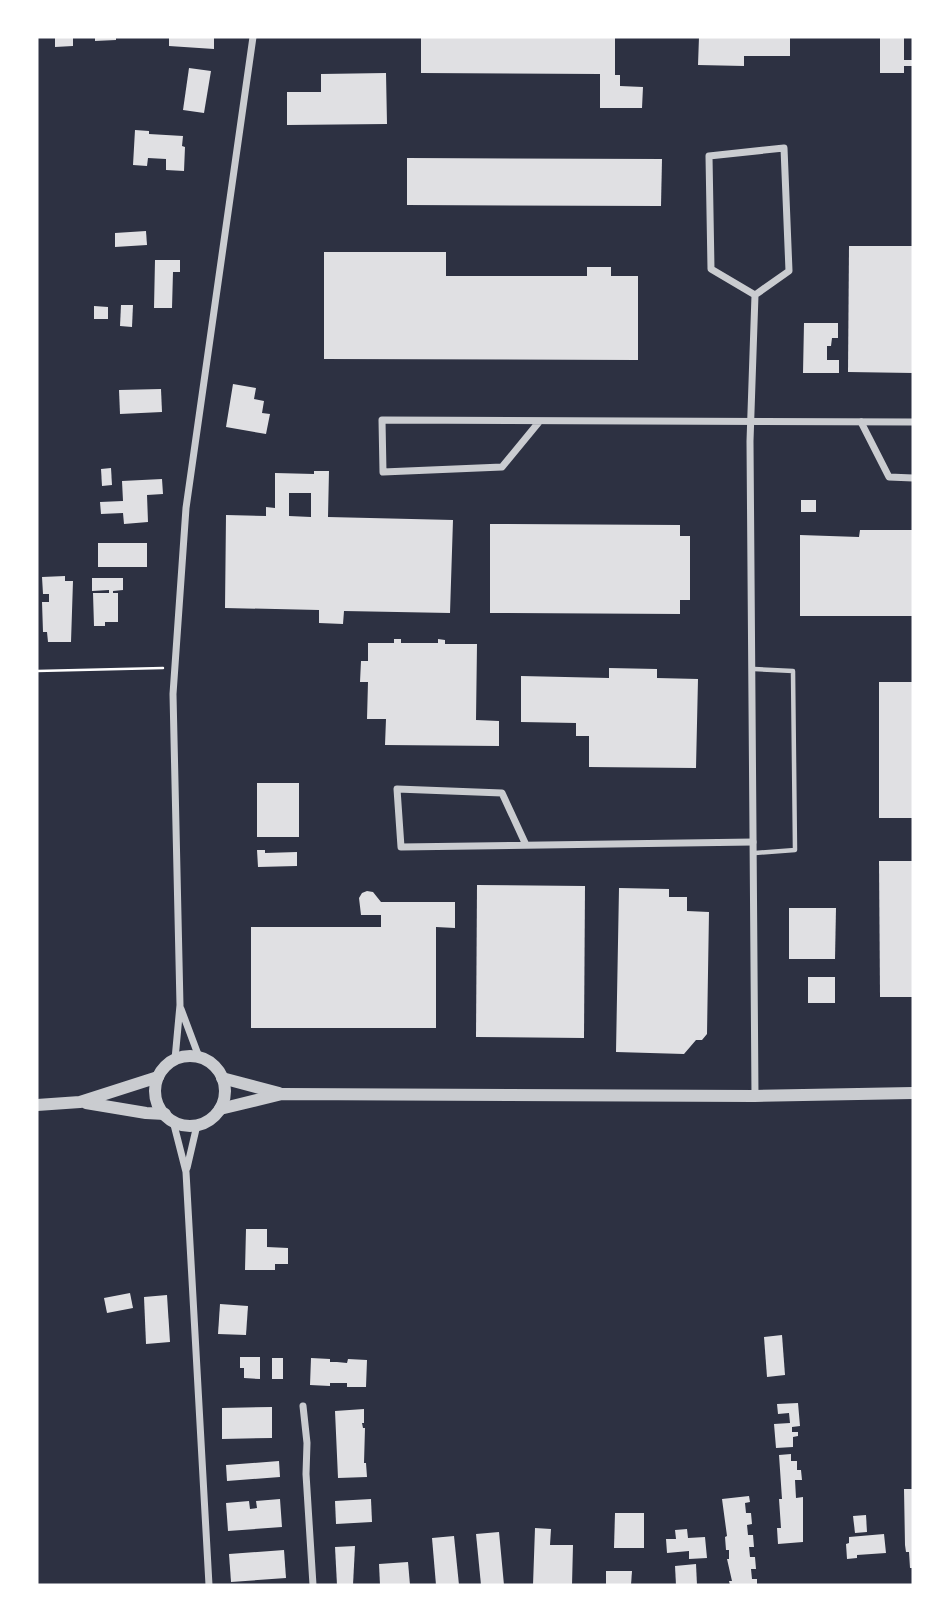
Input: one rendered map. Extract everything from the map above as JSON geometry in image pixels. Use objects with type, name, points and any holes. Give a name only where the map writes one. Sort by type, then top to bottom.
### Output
[{"type":"street","points":[[175,1059],[180,1005],[173,694],[186,508],[253,37]]},
{"type":"street","points":[[784,148],[789,271],[755,295],[711,269],[709,156],[784,148]]},
{"type":"street","points":[[755,295],[751,423],[755,1096]]},
{"type":"street","points":[[539,422],[502,467],[383,472],[382,420],[913,422]]},
{"type":"street","points":[[860,422],[889,477],[913,478]]},
{"type":"street","points":[[526,845],[502,793],[397,789],[401,846],[526,845],[753,842]]},
{"type":"street","points":[[180,1005],[199,1057]]},
{"type":"street","points":[[80,1102],[169,1117],[180,1124],[197,1125],[214,1116],[220,1109],[224,1099],[222,1078],[209,1061],[191,1056],[175,1059],[158,1077],[156,1097],[169,1117],[186,1172],[209,1585]]},
{"type":"street","points":[[37,1105],[80,1102],[106,1096],[158,1077]]},
{"type":"street","points":[[222,1078],[282,1094]]},
{"type":"street","points":[[220,1109],[282,1094],[755,1096],[913,1093]]},
{"type":"street","points":[[186,1172],[197,1125]]},
{"type":"street","points":[[303,1406],[313,1585]]},
{"type":"lane","points":[[754,669],[793,671],[796,850],[755,853]]},
{"type":"path","points":[[37,671],[175,667]]},
{"type":"building","points":[[55,37],[73,37],[73,46],[55,47]]},
{"type":"building","points":[[95,37],[116,37],[116,40],[95,41]]},
{"type":"building","points":[[169,37],[214,37],[214,49],[169,46]]},
{"type":"building","points":[[421,37],[615,37],[615,75],[620,75],[620,86],[643,87],[642,108],[600,108],[600,74],[421,73]]},
{"type":"building","points":[[699,37],[790,37],[790,56],[744,56],[744,66],[698,65]]},
{"type":"building","points":[[880,37],[904,37],[904,60],[913,60],[913,66],[904,66],[904,73],[880,73]]},
{"type":"building","points":[[189,68],[211,71],[204,113],[183,110]]},
{"type":"building","points":[[386,73],[387,124],[287,125],[287,92],[321,92],[321,74]]},
{"type":"building","points":[[135,130],[149,131],[149,134],[183,136],[184,171],[166,170],[166,159],[148,158],[147,166],[133,165]]},
{"type":"building","points":[[407,158],[662,159],[661,206],[407,205]]},
{"type":"building","points":[[146,231],[147,245],[115,247],[115,233]]},
{"type":"building","points":[[849,246],[913,246],[913,373],[848,372]]},
{"type":"building","points":[[324,252],[446,252],[446,276],[587,276],[587,267],[611,267],[611,276],[638,276],[638,360],[324,359]]},
{"type":"building","points":[[155,260],[180,260],[180,272],[173,272],[172,308],[154,308]]},
{"type":"building","points":[[121,305],[133,305],[132,327],[120,326]]},
{"type":"building","points":[[94,306],[108,307],[108,319],[94,319]]},
{"type":"building","points":[[804,323],[838,323],[838,338],[832,338],[831,346],[827,346],[827,360],[839,360],[839,373],[803,373]]},
{"type":"building","points":[[233,384],[256,388],[254,399],[264,401],[262,413],[270,414],[266,434],[226,427]]},
{"type":"building","points":[[161,389],[162,412],[120,414],[119,390]]},
{"type":"building","points":[[111,468],[112,485],[102,486],[101,469]]},
{"type":"building","points":[[314,471],[329,471],[328,517],[453,520],[450,613],[344,611],[343,624],[319,623],[319,610],[225,608],[226,515],[266,516],[266,507],[275,508],[275,473],[314,474]],"holes":[[[289,493],[311,493],[311,517],[289,516]]]},
{"type":"building","points":[[162,479],[163,494],[147,495],[148,522],[124,524],[123,513],[101,514],[100,502],[123,501],[122,481]]},
{"type":"building","points":[[801,500],[816,500],[816,512],[801,512]]},
{"type":"building","points":[[490,524],[680,525],[680,536],[690,536],[690,600],[680,600],[680,614],[490,613]]},
{"type":"building","points":[[860,530],[913,530],[913,616],[800,616],[800,535],[859,537]]},
{"type":"building","points":[[98,543],[147,543],[147,567],[98,567]]},
{"type":"building","points":[[65,576],[65,581],[73,581],[71,642],[48,642],[47,632],[43,632],[42,602],[49,602],[49,594],[43,594],[42,577]]},
{"type":"building","points":[[92,578],[123,578],[123,590],[113,591],[118,593],[118,622],[105,622],[105,626],[94,626],[93,593],[109,593],[109,590],[92,591]]},
{"type":"building","points":[[394,639],[401,639],[401,643],[438,643],[438,639],[445,640],[445,644],[477,644],[476,720],[499,721],[499,746],[385,745],[386,719],[367,719],[368,682],[360,682],[361,661],[368,661],[368,643],[394,643]]},
{"type":"building","points":[[609,668],[657,669],[657,678],[698,679],[696,768],[589,767],[589,736],[576,736],[576,723],[521,722],[521,676],[609,678]]},
{"type":"building","points":[[879,682],[913,682],[913,818],[879,818]]},
{"type":"building","points":[[257,783],[299,783],[299,837],[257,837]]},
{"type":"building","points":[[257,850],[265,850],[265,853],[297,852],[297,866],[258,867]]},
{"type":"building","points":[[879,861],[913,861],[913,997],[880,997]]},
{"type":"building","points":[[477,885],[585,886],[584,1038],[476,1037]]},
{"type":"building","points":[[619,888],[669,889],[669,897],[687,897],[687,911],[709,912],[707,1034],[702,1040],[696,1040],[684,1054],[616,1052]]},
{"type":"building","points":[[367,891],[373,892],[381,902],[455,902],[455,928],[436,927],[436,1028],[251,1028],[251,927],[381,927],[381,915],[361,915],[359,898]]},
{"type":"building","points":[[789,908],[836,908],[835,959],[789,959]]},
{"type":"building","points":[[808,977],[835,977],[835,1003],[808,1003]]},
{"type":"building","points":[[246,1229],[267,1229],[267,1247],[288,1248],[288,1264],[275,1264],[275,1270],[245,1270]]},
{"type":"building","points":[[130,1293],[133,1308],[107,1313],[104,1298]]},
{"type":"building","points":[[167,1295],[170,1342],[146,1344],[144,1297]]},
{"type":"building","points":[[220,1304],[248,1306],[246,1335],[218,1334]]},
{"type":"building","points":[[782,1335],[785,1375],[767,1377],[764,1337]]},
{"type":"building","points":[[240,1357],[260,1357],[260,1379],[244,1378]]},
{"type":"building","points":[[272,1358],[283,1358],[283,1379],[272,1379]]},
{"type":"building","points":[[311,1358],[347,1363],[348,1359],[367,1360],[366,1387],[347,1387],[347,1383],[310,1385]]},
{"type":"building","points":[[798,1403],[800,1426],[792,1427],[792,1432],[798,1432],[798,1436],[793,1437],[793,1447],[776,1448],[774,1424],[790,1423],[789,1413],[778,1414],[777,1404]]},
{"type":"building","points":[[272,1407],[272,1438],[222,1439],[222,1408]]},
{"type":"building","points":[[364,1409],[362,1423],[365,1428],[364,1463],[367,1477],[338,1478],[335,1411]]},
{"type":"building","points":[[791,1454],[791,1461],[797,1461],[797,1470],[801,1470],[802,1480],[795,1480],[796,1498],[803,1497],[803,1542],[778,1544],[777,1528],[781,1528],[779,1499],[782,1499],[779,1455]]},
{"type":"building","points":[[279,1461],[280,1477],[227,1481],[226,1465]]},
{"type":"building","points":[[904,1489],[913,1489],[913,1568],[910,1568],[909,1552],[906,1552],[905,1545]]},
{"type":"building","points":[[749,1496],[750,1502],[745,1503],[746,1513],[751,1513],[752,1524],[747,1525],[748,1535],[753,1535],[754,1547],[749,1547],[750,1557],[755,1557],[756,1569],[751,1569],[752,1579],[757,1579],[757,1585],[730,1585],[729,1581],[732,1581],[727,1559],[729,1550],[726,1550],[722,1499]]},
{"type":"building","points":[[280,1499],[282,1527],[228,1531],[226,1503],[249,1501],[250,1509],[257,1508],[256,1501]]},
{"type":"building","points":[[371,1499],[372,1522],[336,1524],[335,1501]]},
{"type":"building","points":[[615,1513],[644,1513],[644,1548],[614,1548]]},
{"type":"building","points":[[866,1515],[867,1532],[855,1533],[853,1516]]},
{"type":"building","points":[[535,1528],[551,1529],[550,1545],[573,1545],[572,1585],[533,1585]]},
{"type":"building","points":[[687,1529],[688,1538],[705,1537],[707,1558],[689,1559],[689,1551],[667,1553],[666,1539],[676,1539],[675,1530]]},
{"type":"building","points":[[499,1532],[504,1585],[481,1585],[476,1534]]},
{"type":"building","points":[[884,1534],[886,1553],[857,1555],[857,1558],[847,1559],[846,1544],[849,1543],[849,1537]]},
{"type":"building","points":[[454,1536],[459,1585],[436,1585],[432,1538]]},
{"type":"building","points":[[355,1546],[353,1585],[337,1585],[335,1547]]},
{"type":"building","points":[[284,1550],[286,1578],[231,1582],[229,1554]]},
{"type":"building","points":[[408,1562],[410,1585],[380,1585],[379,1564]]},
{"type":"building","points":[[696,1564],[697,1585],[676,1585],[675,1566]]},
{"type":"building","points":[[606,1571],[632,1571],[631,1585],[606,1585]]}]
